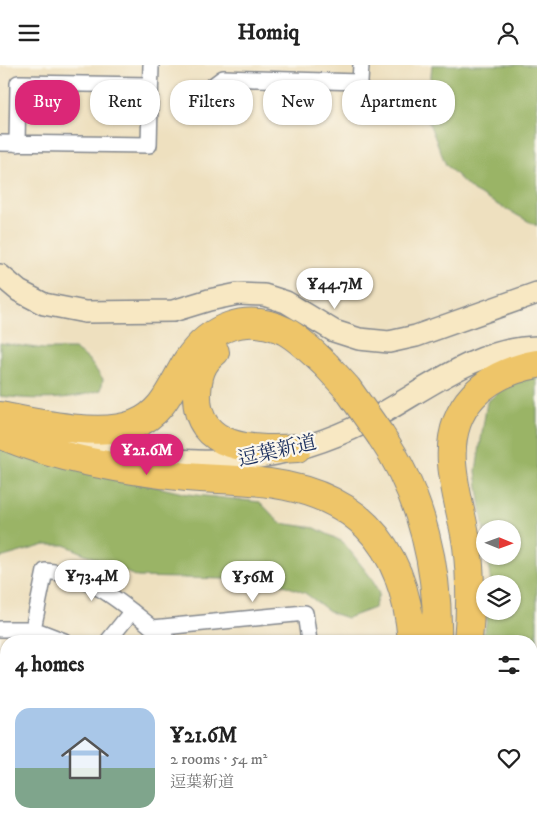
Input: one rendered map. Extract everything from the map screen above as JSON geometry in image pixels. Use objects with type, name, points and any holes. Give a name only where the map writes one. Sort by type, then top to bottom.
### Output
[{"type":"highway","points":[[0,416],[106,430],[136,424],[146,419],[162,405],[186,363],[204,340],[225,327],[242,323],[263,324],[284,331],[303,343],[321,369]]},
{"type":"highway","points":[[297,448],[258,450],[246,448],[222,439],[213,433],[200,411],[197,398],[198,379],[202,364],[231,341],[247,337],[267,339],[280,344],[321,369],[351,394],[377,438],[404,476],[427,540],[436,599],[438,635]]},
{"type":"highway","points":[[468,635],[469,565],[452,468],[453,431],[460,413],[475,392],[496,377],[537,364]]},
{"type":"highway","points":[[0,433],[21,444],[110,465],[176,476],[268,483],[300,490],[338,503],[362,521],[378,537],[390,557],[405,599],[411,635]]},
{"type":"highway","points":[[377,438],[415,543],[424,591],[427,635]]},
{"type":"street","points":[[150,65],[150,80]]},
{"type":"street","points":[[222,80],[360,81],[361,65]]},
{"type":"street","points":[[17,144],[18,83],[90,84]]},
{"type":"street","points":[[0,143],[149,145],[149,125]]},
{"type":"street","points":[[0,275],[19,291],[44,304],[64,310],[144,313],[173,311],[208,299],[238,294],[264,295],[286,301],[334,331],[359,339],[389,342],[416,337],[537,293]]},
{"type":"street","name":"逗葉新道","points":[[0,425],[104,451],[180,462],[226,462],[297,448],[336,436],[366,422],[492,353],[518,347],[537,347]]},
{"type":"street","name":"逗葉新道","points":[[0,433],[139,465],[184,469],[255,466],[310,455],[338,446],[370,432],[463,379],[497,363],[537,360]]},
{"type":"street","points":[[33,629],[45,571],[61,572],[113,596],[162,635]]},
{"type":"street","points":[[113,635],[132,611]]},
{"type":"street","points":[[153,628],[305,613],[308,635]]},
{"type":"street","points":[[0,629],[33,629],[48,635]]},
{"type":"green space","points":[[432,65],[537,65],[537,226],[473,191],[446,165],[430,125],[455,125],[455,80],[431,80]]},
{"type":"green space","points":[[0,343],[44,349],[74,349],[88,359],[103,379],[101,390],[88,394],[51,399],[0,396]]},
{"type":"green space","points":[[516,377],[537,378],[537,635],[483,635],[487,620],[521,620],[521,575],[490,575],[488,565],[521,565],[521,520],[482,520],[476,471],[487,402]]},
{"type":"green space","points":[[0,447],[29,457],[187,494],[260,502],[280,523],[315,528],[343,542],[372,579],[379,594],[374,608],[347,618],[332,613],[305,593],[270,580],[137,577],[65,545],[45,545],[0,558]]}]
